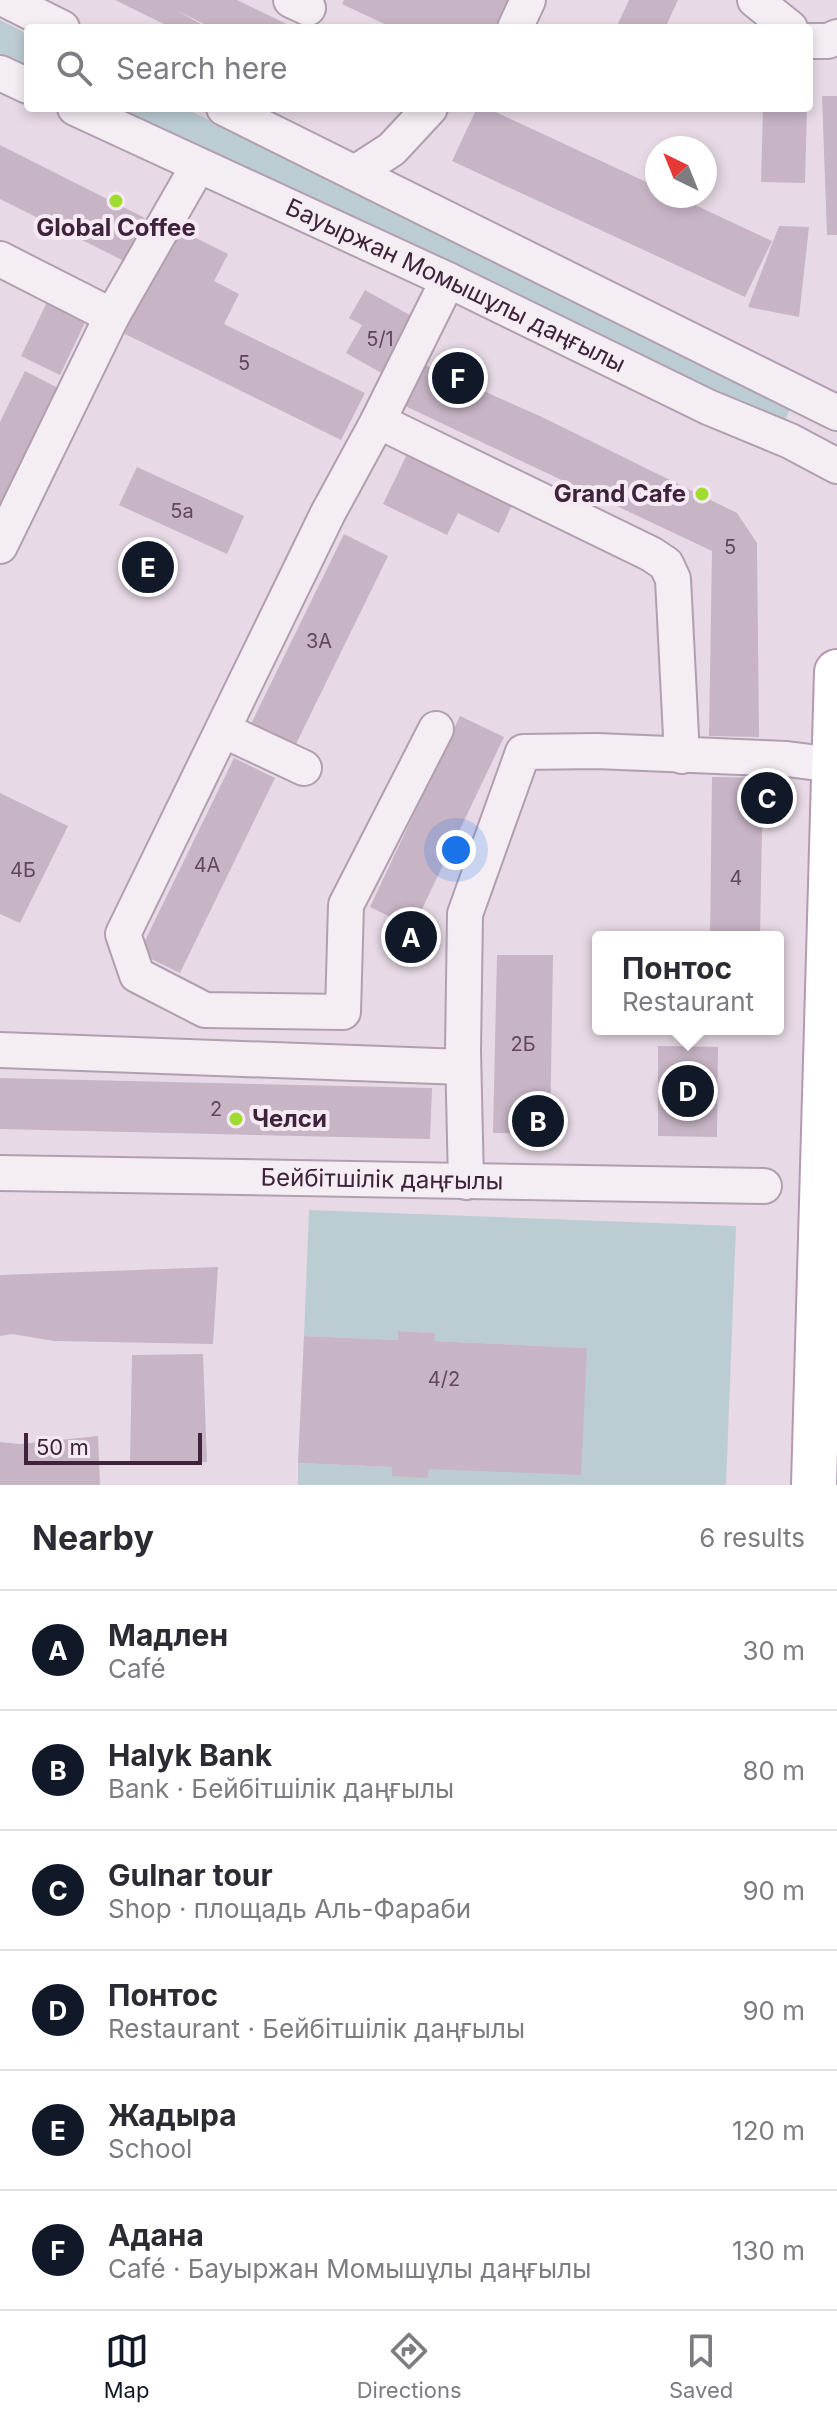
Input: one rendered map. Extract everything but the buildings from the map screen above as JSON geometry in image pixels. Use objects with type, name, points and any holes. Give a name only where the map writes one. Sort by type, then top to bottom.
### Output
[{"type":"main road","points":[[814,1485],[832,1050],[837,672]]},
{"type":"street","points":[[6,0],[54,24]]},
{"type":"street","points":[[517,24],[528,0]]},
{"type":"street","points":[[755,0],[785,24]]},
{"type":"street","points":[[813,41],[828,41],[837,37]]},
{"type":"street","points":[[0,73],[24,84]]},
{"type":"street","name":"Бауыржан Момышұлы даңғылы","points":[[83,112],[448,280],[708,407],[790,441],[837,466]]},
{"type":"street","points":[[232,112],[837,413]]},
{"type":"street","points":[[355,173],[392,149],[426,112]]},
{"type":"street","points":[[0,546],[112,316],[198,166]]},
{"type":"street","points":[[0,259],[112,316]]},
{"type":"street","points":[[436,729],[346,905],[343,1012],[205,1010],[137,975],[123,934],[328,513],[448,280]]},
{"type":"street","points":[[378,421],[666,564],[673,579],[682,756]]},
{"type":"street","points":[[223,730],[304,768]]},
{"type":"street","points":[[466,1182],[463,1067],[465,914],[523,752],[596,751],[787,759],[834,765]]},
{"type":"street","points":[[0,1050],[463,1067]]},
{"type":"street","name":"Бейбітшілік даңғылы","points":[[0,1173],[764,1186]]},
{"type":"shaded area","points":[[0,20],[24,32],[24,64],[0,53]]},
{"type":"shaded area","points":[[125,112],[192,112],[794,399],[784,423]]},
{"type":"shaded area","points":[[309,1210],[736,1226],[726,1485],[298,1485],[298,1463],[392,1467],[428,1478],[429,1469],[587,1348],[434,1341],[434,1333],[398,1331],[398,1340],[304,1336]]},
{"type":"place","name":"Global Coffee","points":[[116,201]]},
{"type":"place","name":"Адана","points":[[458,378]]},
{"type":"place","name":"Grand Cafe","points":[[702,494]]},
{"type":"place","name":"Жадыра","points":[[148,567]]},
{"type":"place","name":"Gulnar tour","points":[[767,798]]},
{"type":"place","name":"Мадлен","points":[[411,937]]},
{"type":"place","name":"Понтос","points":[[688,1091]]},
{"type":"place","name":"Челси","points":[[236,1119]]},
{"type":"place","name":"Halyk Bank","points":[[538,1121]]}]
